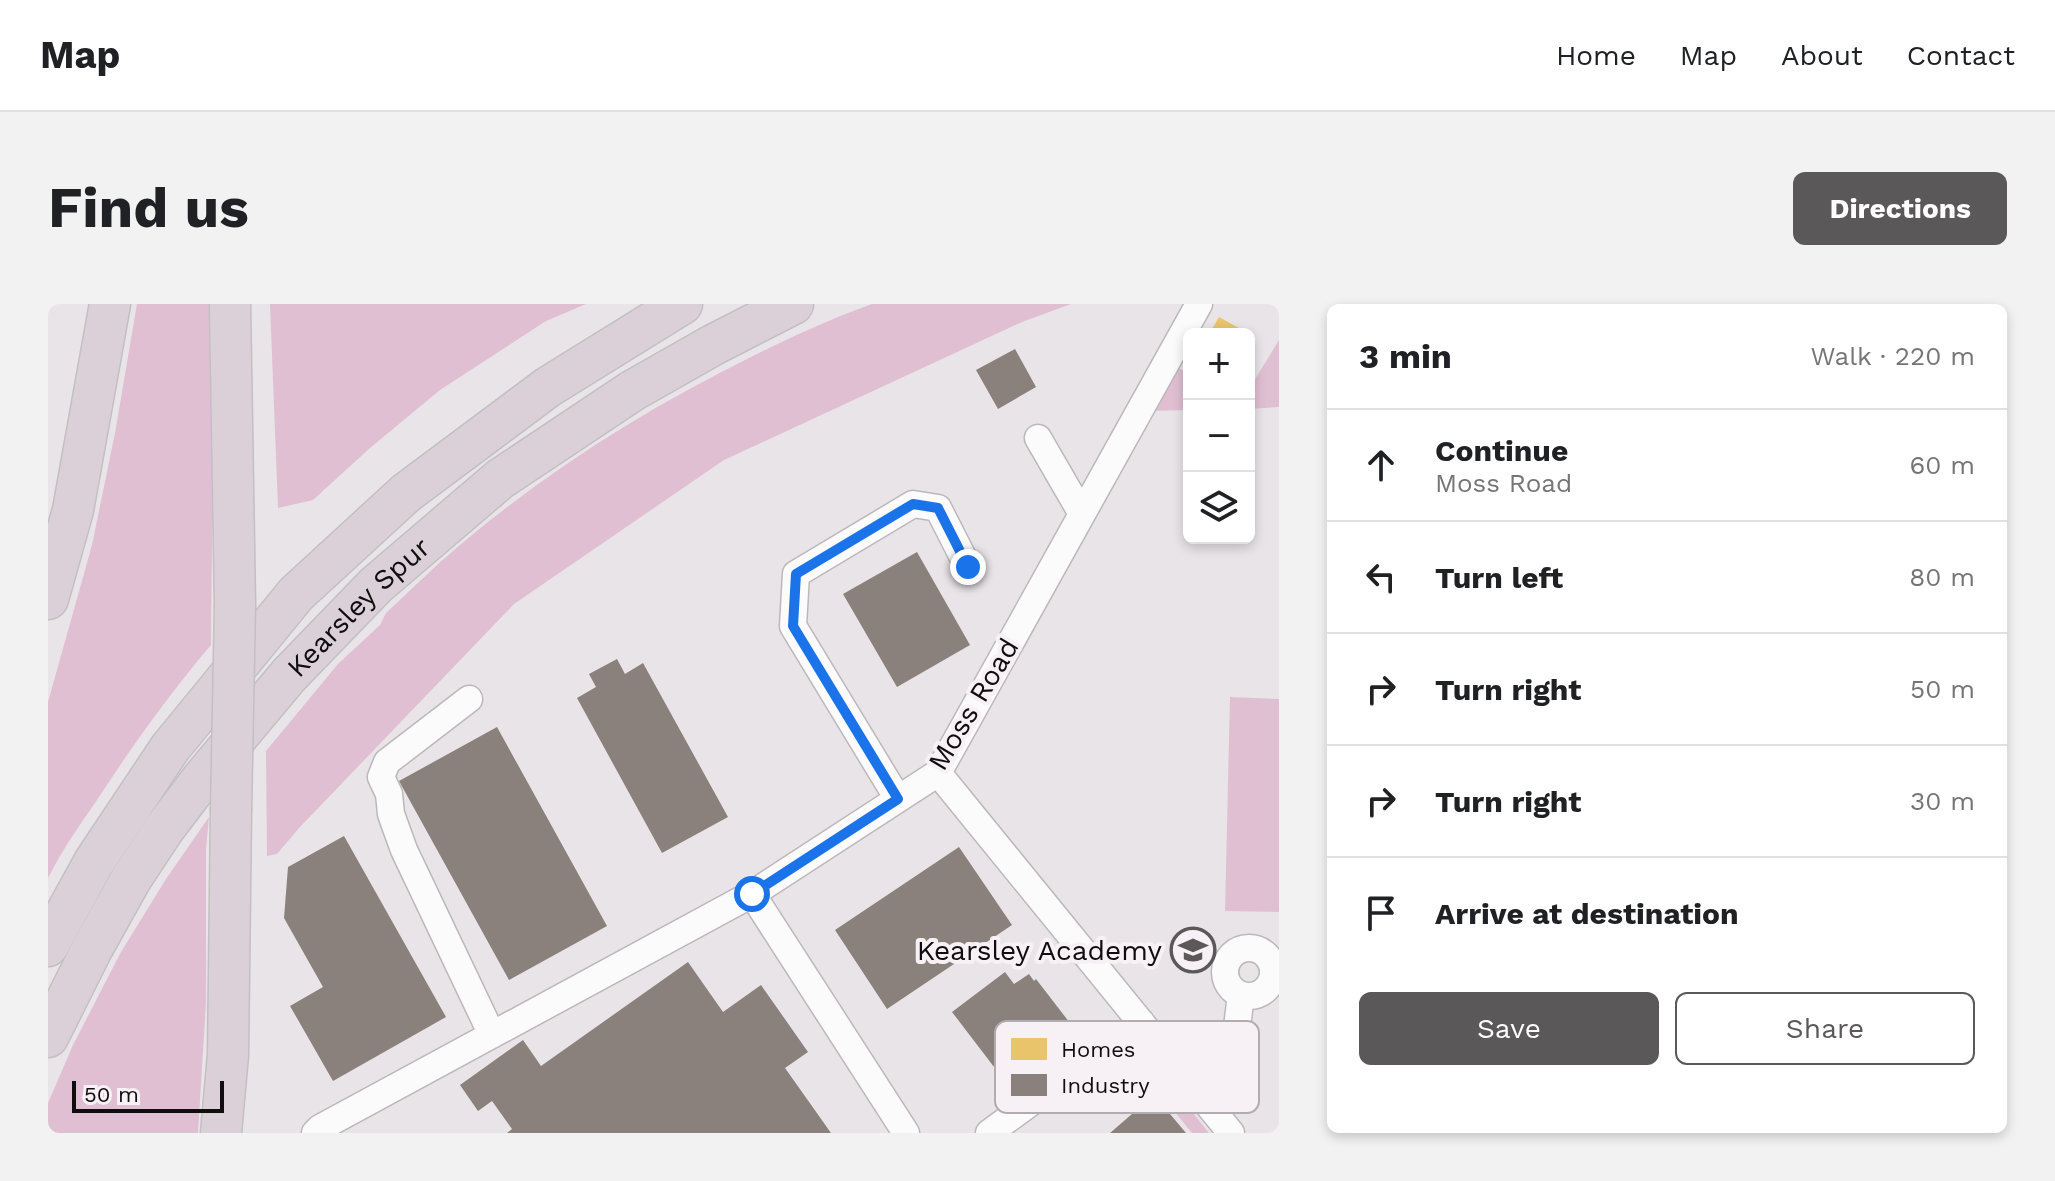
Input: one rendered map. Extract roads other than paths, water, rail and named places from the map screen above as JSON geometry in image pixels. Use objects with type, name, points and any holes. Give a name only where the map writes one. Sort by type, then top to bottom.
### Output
[{"type":"highway","points":[[48,599],[73,510],[110,304]]},
{"type":"highway","points":[[221,1133],[228,1055],[235,605],[230,304]]},
{"type":"highway","name":"Kearsley Spur","points":[[48,946],[94,862],[170,748],[296,594],[429,475],[548,387],[682,304]]},
{"type":"highway","name":"Kearsley Spur","points":[[48,1037],[131,879],[164,829],[289,675],[376,585],[500,479],[632,391],[793,304]]},
{"type":"street","name":"Moss Road","points":[[315,1133],[752,894],[938,773],[1199,304]]},
{"type":"street","points":[[1038,438],[1082,514]]},
{"type":"street","points":[[898,799],[793,626],[796,574],[913,504],[938,508],[968,567]]},
{"type":"street","points":[[469,699],[387,762],[381,777],[389,794],[391,814],[404,850],[492,1035]]},
{"type":"street","points":[[938,773],[1140,1021]]},
{"type":"street","points":[[752,894],[906,1133]]},
{"type":"street","points":[[1239,951],[1261,952],[1271,964],[1275,981],[1256,995],[1241,995],[1234,991],[1226,978],[1227,962],[1239,951]]},
{"type":"street","points":[[1238,1021],[1241,995]]},
{"type":"street","points":[[989,1133],[1016,1113]]},
{"type":"street","points":[[1215,1113],[1231,1133]]},
{"type":"place","name":"Kearsley Academy","points":[[1193,950]]}]
